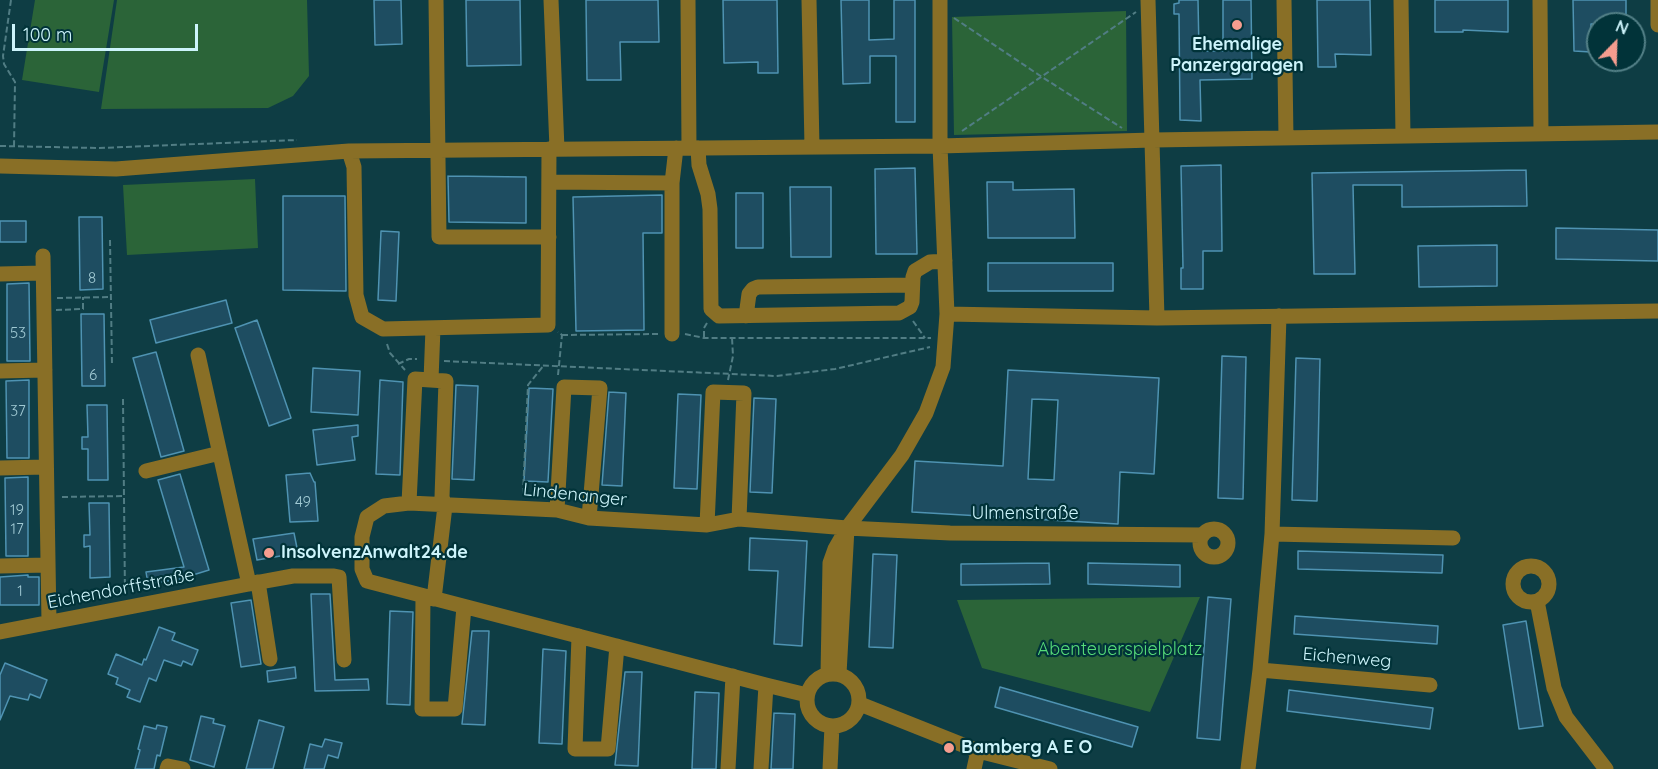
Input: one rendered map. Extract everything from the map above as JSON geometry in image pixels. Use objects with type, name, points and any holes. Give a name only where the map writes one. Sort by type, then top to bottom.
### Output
[{"type":"street","points":[[436,0],[439,237],[549,237]]},
{"type":"street","points":[[349,151],[354,167],[356,295],[362,316],[383,329],[548,325],[549,182],[553,149],[551,0]]},
{"type":"street","points":[[672,334],[672,183],[687,148],[688,0]]},
{"type":"street","points":[[809,0],[812,147]]},
{"type":"street","points":[[1284,0],[1286,138]]},
{"type":"street","points":[[1401,0],[1403,136]]},
{"type":"street","points":[[1540,0],[1541,134]]},
{"type":"street","points":[[1658,0],[1658,25]]},
{"type":"street","points":[[1148,2],[1157,318]]},
{"type":"street","points":[[833,674],[848,528],[902,455],[926,413],[943,367],[947,314],[940,146],[940,6]]},
{"type":"street","points":[[0,166],[116,169],[349,151],[940,146],[1153,140],[1658,132]]},
{"type":"street","points":[[687,148],[699,165],[708,194],[711,309],[719,316],[899,313],[910,307],[912,277],[919,267],[930,262],[945,261]]},
{"type":"street","points":[[549,182],[672,183]]},
{"type":"street","points":[[43,256],[49,622]]},
{"type":"street","points":[[0,274],[43,273]]},
{"type":"street","points":[[746,316],[749,294],[758,287],[912,285]]},
{"type":"street","points":[[947,314],[1157,318],[1658,311]]},
{"type":"street","points":[[1248,769],[1260,670],[1272,534],[1279,316]]},
{"type":"street","points":[[408,503],[423,380],[432,360],[433,328]]},
{"type":"street","points":[[198,355],[220,453],[254,583],[270,659]]},
{"type":"street","points":[[0,371],[45,370]]},
{"type":"street","points":[[423,380],[446,381],[442,497],[445,506],[428,597],[422,709],[455,709],[464,607]]},
{"type":"street","points":[[557,510],[564,387],[600,388],[589,518]]},
{"type":"street","points":[[707,525],[713,392],[744,393],[739,519]]},
{"type":"street","points":[[147,471],[220,453]]},
{"type":"street","points":[[0,468],[46,467]]},
{"type":"street","name":"Lindenanger","points":[[428,597],[367,581],[362,569],[362,537],[367,517],[384,506],[408,503],[557,510],[589,518],[707,525],[739,519],[848,528]]},
{"type":"street","name":"Ulmenstraße","points":[[848,528],[950,533],[1203,535]]},
{"type":"street","points":[[1272,534],[1453,538]]},
{"type":"street","points":[[0,566],[48,565]]},
{"type":"street","name":"Eichendorffstraße","points":[[0,632],[293,576],[334,576],[339,578],[344,660]]},
{"type":"street","points":[[428,597],[766,686],[807,694]]},
{"type":"street","points":[[1537,602],[1554,688],[1566,717],[1606,769]]},
{"type":"street","points":[[579,636],[575,750],[608,749],[617,646]]},
{"type":"street","name":"Eichenweg","points":[[1260,670],[1430,685]]},
{"type":"street","points":[[833,674],[848,678],[855,685],[860,705],[850,721],[832,726],[816,719],[810,712],[807,694],[815,681],[833,674]]},
{"type":"street","points":[[728,769],[733,676]]},
{"type":"street","points":[[761,769],[766,686]]},
{"type":"street","points":[[860,705],[978,751],[1050,769]]},
{"type":"street","points":[[831,769],[832,726]]},
{"type":"street","points":[[974,769],[978,751]]},
{"type":"street","points":[[167,769],[168,766],[183,769]]},
{"type":"path","points":[[11,0],[3,56],[4,64],[15,82],[14,147]]},
{"type":"path","points":[[958,133],[1148,2]]},
{"type":"path","points":[[940,6],[952,17],[1042,77],[1127,130]]},
{"type":"path","points":[[110,240],[112,365]]},
{"type":"path","points":[[44,304],[83,297],[111,297]]},
{"type":"path","points":[[44,304],[83,309],[83,297]]},
{"type":"path","points":[[905,311],[925,338]]},
{"type":"path","points":[[548,325],[562,335],[690,334],[704,338],[945,338]]},
{"type":"path","points":[[383,329],[390,353],[398,364],[423,380]]},
{"type":"path","points":[[562,335],[557,379],[564,387]]},
{"type":"path","points":[[727,393],[732,338]]},
{"type":"path","points":[[398,364],[409,359],[776,376],[835,369],[927,348],[945,338]]},
{"type":"path","points":[[522,509],[528,385],[544,365]]},
{"type":"path","points":[[123,399],[125,608]]},
{"type":"path","points":[[47,497],[124,496]]},
{"type":"green space","points":[[35,0],[114,0],[99,92],[22,80]]},
{"type":"green space","points":[[117,0],[307,0],[309,76],[293,96],[268,108],[101,109]]},
{"type":"green space","points":[[1126,11],[1127,131],[954,135],[952,17]]},
{"type":"green space","points":[[255,179],[258,248],[127,255],[123,185]]},
{"type":"green space","name":"Abenteuerspielplatz","points":[[1200,597],[1150,712],[982,668],[957,600]]},
{"type":"building","points":[[374,0],[401,0],[402,44],[375,45]]},
{"type":"building","points":[[466,0],[520,0],[521,65],[467,66]]},
{"type":"building","points":[[586,0],[658,0],[659,42],[620,42],[621,80],[587,80]]},
{"type":"building","points":[[723,0],[777,0],[778,73],[758,73],[758,62],[724,63]]},
{"type":"building","points":[[841,0],[869,0],[869,40],[894,39],[894,0],[915,0],[915,122],[896,122],[896,56],[870,56],[870,83],[843,84]]},
{"type":"building","points":[[1179,0],[1198,0],[1199,51],[1223,51],[1223,0],[1251,0],[1252,79],[1200,80],[1201,121],[1180,120],[1179,14],[1174,14],[1174,4],[1179,3]]},
{"type":"building","points":[[1317,0],[1370,0],[1371,55],[1335,54],[1336,67],[1318,67]]},
{"type":"building","points":[[1435,0],[1508,0],[1508,32],[1463,30],[1463,32],[1435,32]]},
{"type":"building","points":[[1573,0],[1626,0],[1626,12],[1586,12],[1586,52],[1574,51]]},
{"type":"building","points":[[1221,165],[1222,251],[1203,251],[1203,289],[1181,289],[1181,268],[1183,268],[1181,166]]},
{"type":"building","points":[[915,168],[917,254],[876,254],[875,169]]},
{"type":"building","points":[[1526,170],[1527,206],[1402,207],[1402,185],[1353,185],[1355,274],[1314,274],[1312,173]]},
{"type":"building","points":[[448,176],[526,177],[526,223],[449,222]]},
{"type":"building","points":[[987,182],[1013,182],[1013,190],[1074,189],[1075,238],[988,238]]},
{"type":"building","points":[[790,187],[831,187],[831,257],[791,257]]},
{"type":"building","points":[[736,193],[763,193],[763,248],[736,248]]},
{"type":"building","points":[[662,195],[662,233],[643,233],[644,330],[576,331],[573,197]]},
{"type":"building","points":[[283,196],[345,196],[346,291],[283,290]]},
{"type":"building","points":[[79,217],[102,217],[103,289],[80,290]]},
{"type":"building","points":[[0,221],[26,221],[26,242],[0,242]]},
{"type":"building","points":[[1556,228],[1658,230],[1658,261],[1556,259]]},
{"type":"building","points":[[381,231],[399,232],[396,301],[378,300]]},
{"type":"building","points":[[1497,245],[1497,286],[1419,287],[1418,246]]},
{"type":"building","points":[[988,263],[1113,263],[1113,291],[988,291]]},
{"type":"building","points":[[29,283],[30,361],[7,361],[7,284]]},
{"type":"building","points":[[226,300],[232,323],[156,343],[150,320]]},
{"type":"building","points":[[81,314],[104,314],[105,386],[82,386]]},
{"type":"building","points":[[257,320],[291,418],[269,426],[235,328]]},
{"type":"building","points":[[156,352],[184,451],[161,457],[133,358]]},
{"type":"building","points":[[1222,356],[1246,357],[1243,499],[1218,498]]},
{"type":"building","points":[[1296,358],[1320,359],[1317,501],[1292,500]]},
{"type":"building","points":[[313,368],[360,371],[358,415],[311,412]]},
{"type":"building","points":[[1008,370],[1159,378],[1154,474],[1120,472],[1118,524],[912,512],[915,461],[1003,466]],"holes":[[[1032,399],[1058,400],[1054,480],[1028,479]]]},
{"type":"building","points":[[29,380],[29,458],[7,458],[6,381]]},
{"type":"building","points":[[380,380],[403,382],[400,475],[376,474]]},
{"type":"building","points":[[456,385],[478,386],[474,480],[452,479]]},
{"type":"building","points":[[529,388],[553,389],[548,482],[524,481]]},
{"type":"building","points":[[609,392],[626,393],[622,486],[602,485]]},
{"type":"building","points":[[678,394],[701,395],[697,489],[674,488]]},
{"type":"building","points":[[754,398],[776,399],[772,493],[750,492]]},
{"type":"building","points":[[87,405],[107,405],[108,480],[88,480],[88,449],[82,449],[82,437],[88,437]]},
{"type":"building","points":[[358,425],[358,436],[352,437],[355,460],[317,465],[313,430]]},
{"type":"building","points":[[310,473],[315,482],[318,521],[290,522],[286,475]]},
{"type":"building","points":[[180,474],[209,570],[180,579],[148,584],[146,572],[184,567],[158,480]]},
{"type":"building","points":[[28,477],[28,556],[6,556],[5,478]]},
{"type":"building","points":[[89,503],[109,503],[110,577],[90,578],[90,546],[84,547],[84,535],[90,535]]},
{"type":"building","points":[[294,533],[298,553],[257,560],[253,539]]},
{"type":"building","points":[[750,538],[807,541],[802,646],[774,644],[778,571],[749,570]]},
{"type":"building","points":[[1298,551],[1443,555],[1442,573],[1298,569]]},
{"type":"building","points":[[873,554],[897,555],[893,648],[869,647]]},
{"type":"building","points":[[1049,563],[1050,584],[961,585],[961,564]]},
{"type":"building","points":[[1088,563],[1180,565],[1180,587],[1088,584]]},
{"type":"building","points":[[28,575],[28,577],[39,577],[39,605],[0,605],[0,577]]},
{"type":"building","points":[[311,594],[330,594],[335,680],[368,679],[369,690],[315,691]]},
{"type":"building","points":[[1208,597],[1231,599],[1220,740],[1197,738]]},
{"type":"building","points":[[251,600],[261,664],[241,667],[231,603]]},
{"type":"building","points":[[390,611],[413,612],[410,705],[387,704]]},
{"type":"building","points":[[1295,616],[1438,626],[1437,644],[1294,634]]},
{"type":"building","points":[[1526,621],[1543,726],[1519,729],[1503,625]]},
{"type":"building","points":[[159,627],[175,633],[172,640],[198,650],[192,665],[183,661],[181,666],[164,660],[156,681],[149,678],[140,702],[127,697],[130,690],[116,684],[118,678],[108,674],[116,654],[142,665]]},
{"type":"building","points":[[472,631],[489,631],[485,725],[462,724]]},
{"type":"building","points":[[543,649],[566,651],[562,744],[539,743]]},
{"type":"building","points":[[5,663],[47,680],[40,698],[30,694],[28,700],[10,696],[0,720],[0,675]]},
{"type":"building","points":[[295,667],[296,678],[268,682],[267,671]]},
{"type":"building","points":[[625,672],[642,672],[638,766],[615,765]]},
{"type":"building","points":[[1000,687],[1138,727],[1132,747],[995,707]]},
{"type":"building","points":[[1289,690],[1433,708],[1430,729],[1287,711]]},
{"type":"building","points":[[695,692],[719,693],[716,769],[692,769]]},
{"type":"building","points":[[774,713],[795,714],[793,769],[771,769]]},
{"type":"building","points":[[201,716],[214,719],[213,723],[225,726],[214,767],[190,760]]},
{"type":"building","points":[[259,720],[284,727],[273,769],[246,769]]},
{"type":"building","points":[[157,725],[167,727],[160,756],[157,755],[154,769],[135,769],[144,726],[156,729]]},
{"type":"building","points":[[325,739],[342,743],[338,758],[328,755],[324,769],[304,769],[310,744],[322,747]]},
{"type":"place","name":"Ehemalige Panzergaragen","points":[[1237,25]]},
{"type":"place","name":"InsolvenzAnwalt24.de","points":[[269,553]]},
{"type":"place","name":"Bamberg A E O","points":[[949,748]]}]
